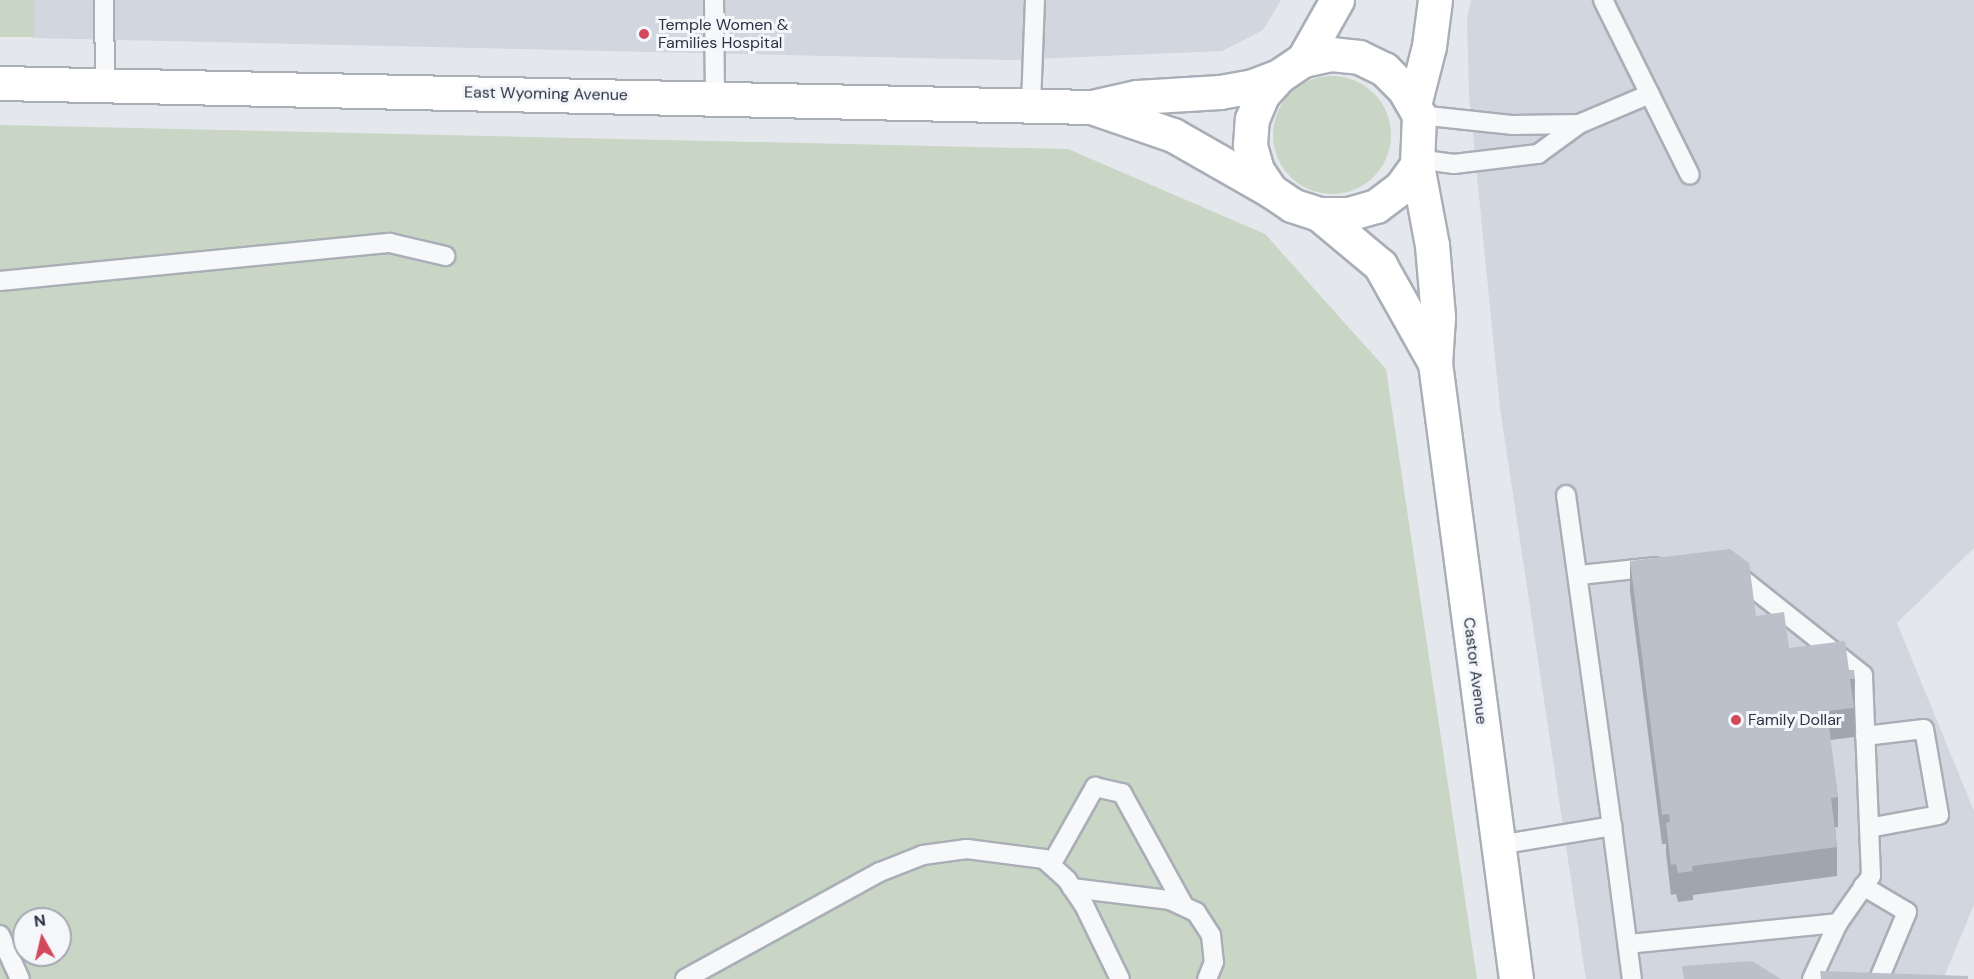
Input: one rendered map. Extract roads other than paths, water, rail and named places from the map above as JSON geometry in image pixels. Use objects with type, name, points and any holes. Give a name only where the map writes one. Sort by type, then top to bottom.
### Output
[{"type":"main road","points":[[1337,0],[1291,68],[1262,95],[1252,119],[1252,153],[1257,170],[1271,191],[1292,205],[1319,214],[1348,214],[1376,206],[1400,188],[1418,162],[1416,110],[1435,0]]},
{"type":"main road","points":[[1291,68],[1330,54],[1359,57],[1384,69],[1416,110]]},
{"type":"main road","name":"East Wyoming Avenue","points":[[0,83],[1091,107],[1137,98],[1220,92],[1253,86],[1291,68]]},
{"type":"main road","name":"East Wyoming Avenue","points":[[1091,107],[1173,135],[1271,191]]},
{"type":"main road","name":"Castor Avenue","points":[[1418,162],[1432,245],[1438,318],[1436,363],[1516,979]]},
{"type":"main road","name":"Castor Avenue","points":[[1319,214],[1380,265],[1436,363]]},
{"type":"lane","points":[[104,0],[105,85]]},
{"type":"lane","points":[[714,0],[716,97]]},
{"type":"lane","points":[[1031,104],[1035,0]]},
{"type":"lane","points":[[1603,0],[1690,175]]},
{"type":"lane","points":[[1418,162],[1454,164],[1538,154],[1580,124],[1650,94]]},
{"type":"lane","points":[[1416,110],[1513,125],[1580,124]]},
{"type":"lane","points":[[0,281],[390,243],[445,256]]},
{"type":"lane","points":[[1566,495],[1580,576],[1632,979]]},
{"type":"lane","points":[[1580,576],[1628,567],[1672,567]]},
{"type":"lane","points":[[1717,567],[1728,567],[1863,675],[1870,876],[1838,923],[1812,979]]},
{"type":"lane","points":[[1865,736],[1924,729],[1939,815],[1869,828]]},
{"type":"lane","points":[[1051,865],[1095,788],[1122,794],[1184,906]]},
{"type":"lane","points":[[1499,845],[1611,826]]},
{"type":"lane","points":[[685,979],[880,872],[924,855],[967,849],[1044,860],[1051,865],[1072,888],[1120,979]]},
{"type":"lane","points":[[1863,886],[1907,912],[1879,979]]},
{"type":"lane","points":[[1072,888],[1170,900],[1196,912],[1210,934],[1214,963],[1207,979]]},
{"type":"lane","points":[[1628,944],[1838,923]]},
{"type":"lane","points":[[0,935],[20,979]]},
{"type":"place","name":"Temple Women & Families Hospital","points":[[644,34]]},
{"type":"place","name":"Family Dollar","points":[[1736,720]]}]
